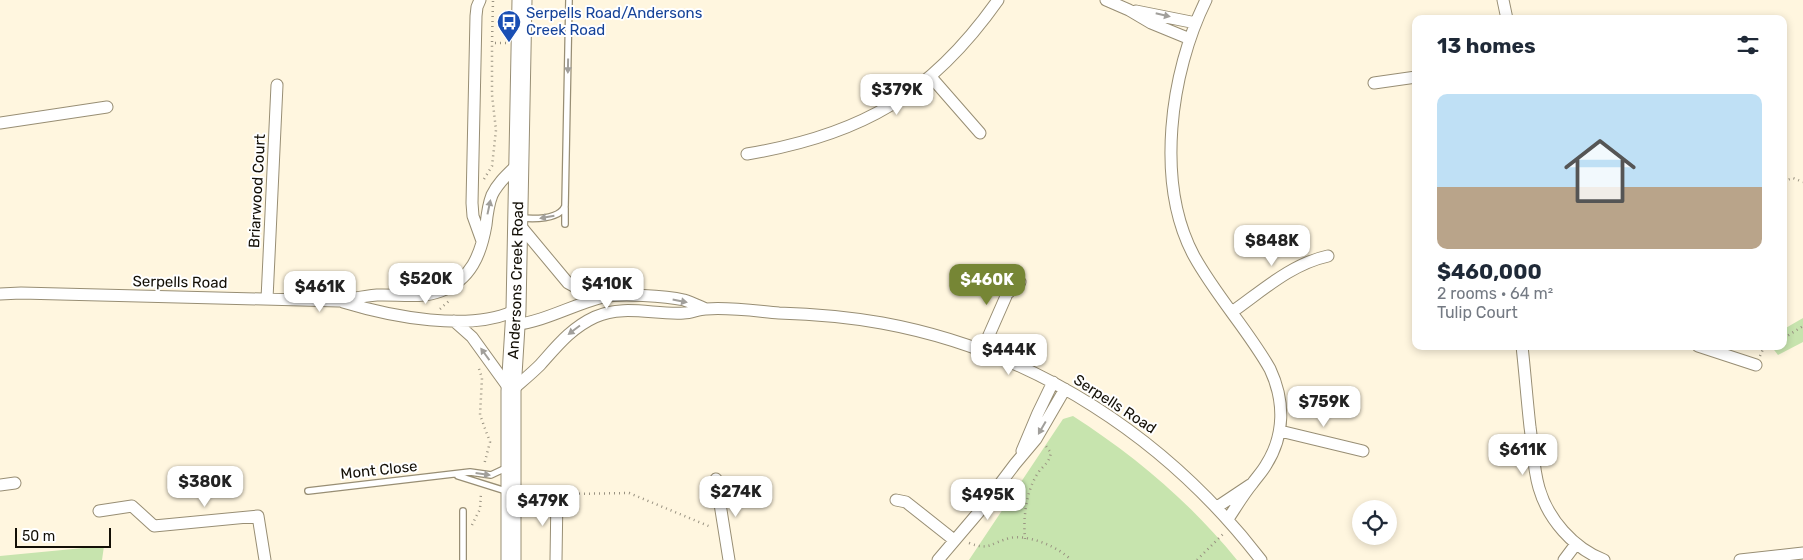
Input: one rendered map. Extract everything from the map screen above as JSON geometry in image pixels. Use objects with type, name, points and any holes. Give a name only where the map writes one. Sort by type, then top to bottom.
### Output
[{"type":"main road","name":"Andersons Creek Road","points":[[511,560],[511,391],[515,317],[522,0]]},
{"type":"street","points":[[480,0],[476,16],[472,214],[482,236],[482,242]]},
{"type":"street","points":[[747,154],[796,145],[844,129],[897,102],[931,77],[974,33],[998,0]]},
{"type":"street","points":[[1106,0],[1190,39]]},
{"type":"street","points":[[1206,0],[1190,39],[1178,87],[1174,111],[1173,188],[1180,224],[1195,258],[1265,360],[1274,378],[1281,405],[1280,432],[1273,453],[1230,522]]},
{"type":"street","points":[[1503,0],[1507,15]]},
{"type":"street","points":[[1129,10],[1196,23]]},
{"type":"street","points":[[931,77],[980,133]]},
{"type":"street","points":[[1374,83],[1412,78]]},
{"type":"street","name":"Briarwood Court","points":[[267,299],[277,85]]},
{"type":"street","points":[[0,123],[106,108]]},
{"type":"street","name":"Serpells Road","points":[[0,290],[339,301],[371,296],[422,295],[442,291],[467,274],[479,255],[493,193],[501,181],[519,163]]},
{"type":"street","name":"Serpells Road","points":[[517,220],[560,275],[571,285],[585,291],[684,300],[706,309]]},
{"type":"street","points":[[1232,312],[1292,270],[1306,262],[1328,256]]},
{"type":"street","points":[[982,351],[1007,294],[1020,282]]},
{"type":"street","name":"Serpells Road","points":[[0,294],[21,292]]},
{"type":"street","name":"Serpells Road","points":[[339,301],[389,314],[454,321],[486,319],[504,315],[540,320],[602,297],[621,295]]},
{"type":"street","points":[[637,296],[637,310]]},
{"type":"street","name":"Serpells Road","points":[[511,391],[566,336],[579,326],[606,313],[637,310],[684,313],[706,309],[799,314],[858,319],[909,330],[982,351],[1053,382],[1112,418],[1150,445],[1181,472],[1217,507],[1261,560]]},
{"type":"street","points":[[454,321],[472,337],[511,391]]},
{"type":"street","points":[[1522,350],[1534,463],[1539,489],[1556,522],[1576,544],[1604,560]]},
{"type":"street","points":[[1710,350],[1756,365]]},
{"type":"street","points":[[1015,464],[1053,382]]},
{"type":"street","points":[[938,560],[978,513],[1036,439],[1065,389]]},
{"type":"street","points":[[1280,432],[1363,451]]},
{"type":"street","points":[[716,479],[730,560]]},
{"type":"street","points":[[0,485],[15,483]]},
{"type":"street","points":[[1217,507],[1252,484]]},
{"type":"street","points":[[556,560],[557,495]]},
{"type":"street","points":[[896,500],[906,502],[955,539]]},
{"type":"street","points":[[99,511],[132,506],[154,526],[258,516],[265,560]]},
{"type":"street","points":[[1564,560],[1576,544]]},
{"type":"street","points":[[1740,560],[1803,553]]},
{"type":"lane","points":[[565,224],[569,0]]},
{"type":"lane","points":[[517,220],[557,215],[562,212],[565,204]]},
{"type":"lane","name":"Mont Close","points":[[308,491],[472,472],[491,476],[512,465]]},
{"type":"lane","name":"Mont Close","points":[[453,475],[511,492]]},
{"type":"lane","points":[[463,511],[463,560]]},
{"type":"path","points":[[472,191],[480,186],[492,166],[496,130],[492,95],[493,0]]},
{"type":"path","points":[[492,43],[522,44]]},
{"type":"path","points":[[1787,181],[1793,178],[1803,182]]},
{"type":"path","points":[[439,313],[442,306],[450,301],[450,297]]},
{"type":"path","points":[[1787,336],[1803,326]]},
{"type":"path","points":[[478,367],[482,378],[480,415],[490,442],[482,475]]},
{"type":"path","points":[[1025,539],[1025,514],[1029,496],[1039,472],[1049,463],[1051,453],[1046,445],[1036,439]]},
{"type":"path","points":[[463,528],[472,525],[479,513],[482,502],[481,484]]},
{"type":"path","points":[[557,495],[629,493],[725,533]]},
{"type":"path","points":[[1196,560],[1230,522]]},
{"type":"path","points":[[955,539],[982,548],[1012,538],[1038,540],[1065,554],[1071,560]]},
{"type":"green space","points":[[1803,318],[1803,342],[1778,355],[1774,350],[1787,350],[1787,327]]},
{"type":"green space","points":[[1073,416],[1118,447],[1161,481],[1181,499],[1237,560],[969,560],[1063,419]]},
{"type":"green space","points":[[104,546],[102,560],[0,560],[0,556]]},
{"type":"place","name":"Serpells Road/Andersons Creek Road","points":[[509,43]]}]
